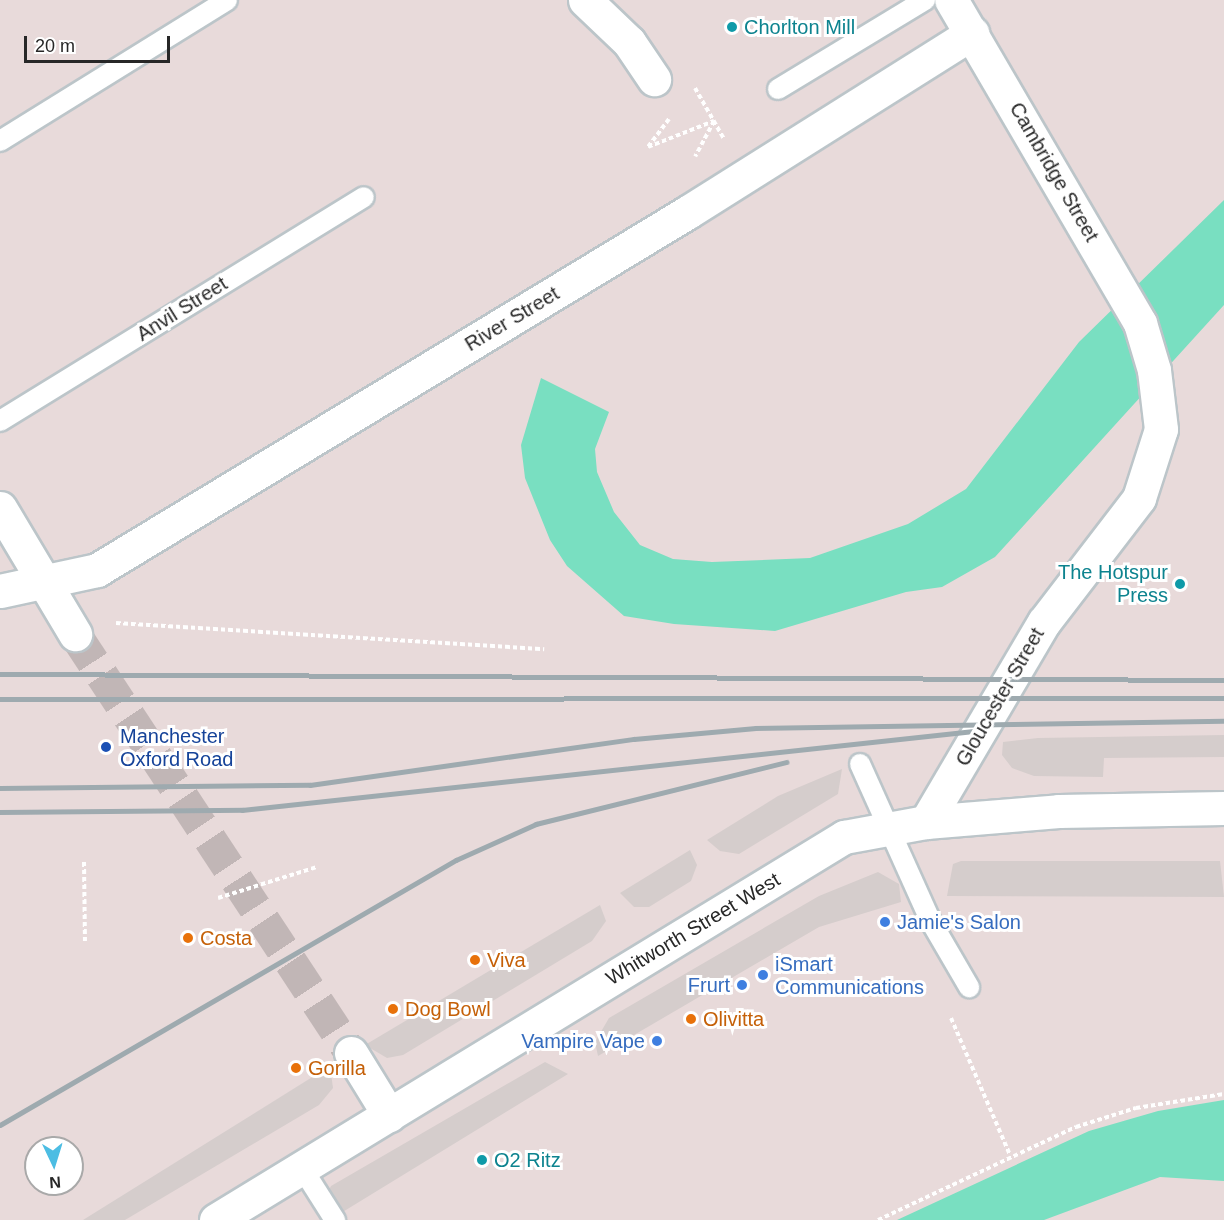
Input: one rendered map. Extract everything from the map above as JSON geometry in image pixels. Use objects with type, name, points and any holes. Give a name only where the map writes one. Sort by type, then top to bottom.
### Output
[{"type":"street","points":[[585,0],[628,42],[654,80]]},
{"type":"street","name":"Cambridge Street","points":[[951,0],[1120,284],[1149,349]]},
{"type":"street","name":"River Street","points":[[0,591],[40,579],[97,570],[688,212],[972,33]]},
{"type":"street","name":"Gloucester Street","points":[[926,822],[1044,622],[1139,498],[1161,429],[1149,349]]},
{"type":"street","points":[[0,508],[70,627]]},
{"type":"street","name":"Whitworth Street West","points":[[216,1220],[844,837],[926,822],[1059,811],[1224,808]]},
{"type":"street","points":[[351,1053],[389,1115]]},
{"type":"lane","points":[[0,141],[227,0]]},
{"type":"lane","points":[[778,89],[925,0]]},
{"type":"lane","name":"Anvil Street","points":[[0,421],[364,197]]},
{"type":"lane","points":[[860,764],[892,827],[930,920],[969,987]]},
{"type":"lane","points":[[302,1168],[334,1220]]},
{"type":"path","points":[[654,80],[693,85]]},
{"type":"path","points":[[687,94],[693,85]]},
{"type":"path","points":[[693,85],[744,176]]},
{"type":"path","points":[[674,112],[648,147],[714,121]]},
{"type":"path","points":[[688,212],[675,193],[714,121]]},
{"type":"path","points":[[70,627],[544,649]]},
{"type":"path","points":[[84,862],[85,941]]},
{"type":"path","points":[[218,898],[316,867]]},
{"type":"path","points":[[947,1009],[1010,1155]]},
{"type":"path","points":[[878,1220],[1010,1155],[1136,1108],[1224,1094]]},
{"type":"shaded area","points":[[1224,200],[1224,305],[995,557],[942,587],[906,592],[775,631],[674,624],[624,616],[567,566],[550,540],[525,478],[521,445],[541,378],[609,412],[595,449],[597,472],[614,512],[640,545],[673,559],[712,562],[810,558],[908,524],[966,489],[1079,342]]},
{"type":"shaded area","points":[[1224,735],[1224,757],[1104,758],[1103,777],[1034,776],[1012,768],[1002,755],[1003,742],[1038,738]]},
{"type":"shaded area","points":[[842,769],[838,794],[739,854],[720,851],[707,840],[778,796]]},
{"type":"shaded area","points":[[690,850],[697,865],[691,881],[649,907],[634,907],[620,893]]},
{"type":"shaded area","points":[[961,861],[1220,861],[1224,897],[947,896],[953,864]]},
{"type":"shaded area","points":[[878,872],[899,884],[901,902],[819,927],[598,1056],[595,1042],[609,1018],[819,896]]},
{"type":"shaded area","points":[[600,905],[606,921],[592,941],[403,1055],[387,1058],[365,1045]]},
{"type":"shaded area","points":[[545,1062],[568,1074],[341,1213],[345,1220],[323,1220],[319,1210],[331,1186]]},
{"type":"shaded area","points":[[330,1066],[333,1088],[319,1105],[125,1220],[83,1220]]},
{"type":"shaded area","points":[[1224,1100],[1224,1181],[1160,1177],[1044,1220],[897,1220],[1089,1131],[1158,1111]]},
{"type":"tunnel","points":[[75,634],[351,1053]]},
{"type":"railway","points":[[0,674],[1224,680]]},
{"type":"railway","points":[[0,699],[1224,698]]},
{"type":"railway","points":[[0,788],[310,785],[634,739],[756,728],[1224,721]]},
{"type":"railway","points":[[0,812],[242,810],[983,730]]},
{"type":"railway","points":[[0,1125],[456,860],[536,824],[786,762]]},
{"type":"place","name":"Chorlton Mill","points":[[732,27]]},
{"type":"place","name":"The Hotspur Press","points":[[1180,584]]},
{"type":"place","name":"Manchester Oxford Road","points":[[106,747]]},
{"type":"place","name":"Jamie's Salon","points":[[885,922]]},
{"type":"place","name":"Costa","points":[[188,938]]},
{"type":"place","name":"Viva","points":[[475,960]]},
{"type":"place","name":"iSmart Communications","points":[[763,975]]},
{"type":"place","name":"Frurt","points":[[742,985]]},
{"type":"place","name":"Dog Bowl","points":[[393,1009]]},
{"type":"place","name":"Olivitta","points":[[691,1019]]},
{"type":"place","name":"Vampire Vape","points":[[657,1041]]},
{"type":"place","name":"Gorilla","points":[[296,1068]]},
{"type":"place","name":"O2 Ritz","points":[[482,1160]]}]
